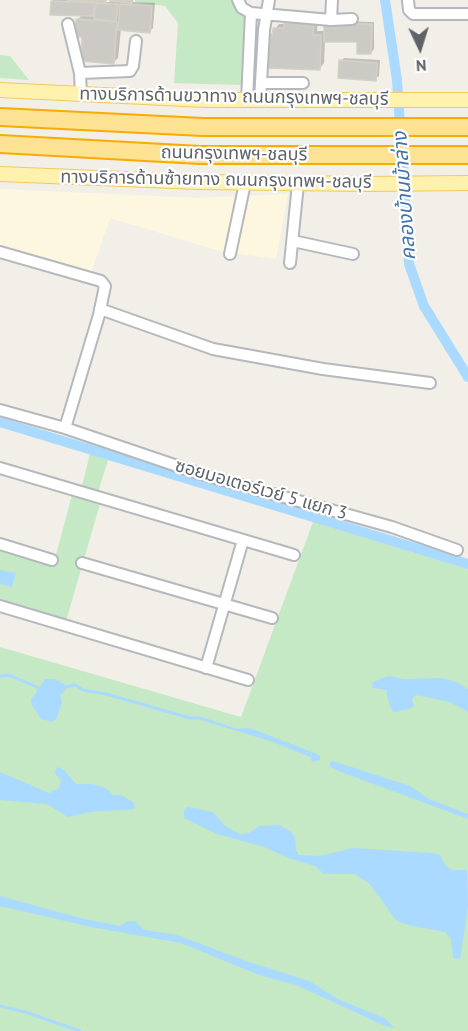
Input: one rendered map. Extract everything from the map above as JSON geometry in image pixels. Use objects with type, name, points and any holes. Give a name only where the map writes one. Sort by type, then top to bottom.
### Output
[{"type":"highway","name":"ถนนกรุงเทพฯ-ชลบุรี","points":[[0,117],[203,127],[468,127]]},
{"type":"highway","name":"ถนนกรุงเทพฯ-ชลบุรี","points":[[0,144],[200,155],[468,155]]},
{"type":"main road","name":"ทางบริการด้านขวาทาง ถนนกรุงเทพฯ-ชลบุรี","points":[[0,90],[158,99],[468,100]]},
{"type":"main road","name":"ทางบริการด้านซ้ายทาง ถนนกรุงเทพฯ-ชลบุรี","points":[[0,174],[245,183],[468,183]]},
{"type":"street","points":[[238,0],[242,8],[251,14],[331,20],[352,19]]},
{"type":"street","points":[[254,100],[261,83],[269,0]]},
{"type":"street","points":[[331,20],[332,0]]},
{"type":"street","points":[[408,0],[409,10],[413,14],[468,14]]},
{"type":"street","points":[[251,14],[254,100]]},
{"type":"street","points":[[68,24],[80,73],[81,95]]},
{"type":"street","points":[[80,73],[130,71],[133,66],[136,41]]},
{"type":"street","points":[[261,83],[303,83]]},
{"type":"street","points":[[230,254],[245,183]]},
{"type":"street","points":[[290,263],[298,183]]},
{"type":"street","points":[[292,241],[353,254]]},
{"type":"street","points":[[0,252],[101,281],[105,289],[65,428]]},
{"type":"street","points":[[100,309],[213,349],[322,369],[430,383]]},
{"type":"street","name":"ซอยมอเตอร์เวย์ 5 แยก 3","points":[[0,410],[65,428],[198,473],[392,526],[457,550]]},
{"type":"street","points":[[0,468],[294,555]]},
{"type":"street","points":[[206,668],[243,540]]},
{"type":"street","points":[[0,544],[52,560]]},
{"type":"street","points":[[82,563],[272,618]]},
{"type":"street","points":[[0,606],[248,680]]},
{"type":"shaded area","points":[[0,189],[197,198],[288,194],[276,259],[220,251],[110,218],[91,273],[0,248]]},
{"type":"green space","points":[[135,0],[233,0],[248,20],[241,85],[174,83],[178,23],[165,6],[135,2]]},
{"type":"green space","points":[[0,55],[10,56],[29,80],[0,78]]},
{"type":"green space","points":[[90,454],[108,460],[99,489],[100,504],[66,621],[0,600],[0,550],[53,566],[72,495],[82,486]]},
{"type":"green space","points":[[313,522],[468,569],[468,1031],[0,1031],[0,647],[241,717]]},
{"type":"water","points":[[0,570],[16,573],[12,587],[0,584]]},
{"type":"water","points":[[388,676],[404,679],[442,678],[456,682],[468,689],[468,712],[450,702],[416,695],[412,699],[414,706],[394,712],[390,707],[386,690],[373,688],[371,683]]},
{"type":"water","points":[[45,679],[55,679],[64,684],[66,690],[60,695],[62,702],[57,718],[53,722],[41,719],[31,700]]},
{"type":"water","points":[[202,717],[237,729],[248,728],[258,731],[317,754],[320,760],[312,762],[310,757],[270,741],[194,718]]},
{"type":"water","points":[[333,761],[410,786],[429,799],[468,814],[468,819],[341,772],[330,767],[330,762]]},
{"type":"water","points":[[58,767],[64,770],[76,784],[92,784],[106,788],[113,795],[121,795],[133,802],[135,809],[90,812],[68,817],[47,804],[0,800],[0,772],[49,793],[59,788],[61,780],[54,772]]},
{"type":"water","points":[[188,807],[213,812],[225,826],[240,834],[249,833],[259,826],[279,825],[295,837],[296,850],[299,855],[320,856],[352,848],[431,853],[440,855],[446,866],[452,870],[467,870],[468,907],[460,959],[453,958],[451,939],[445,932],[408,925],[396,920],[370,884],[355,874],[324,874],[315,866],[288,858],[264,847],[217,834],[184,818],[184,811]]},
{"type":"water","points":[[0,896],[80,918],[120,926],[127,921],[135,921],[144,930],[177,935],[246,961],[309,981],[338,999],[386,1019],[394,1028],[296,985],[259,975],[181,943],[91,927],[0,906]]},
{"type":"building","points":[[67,0],[106,0],[105,3]]},
{"type":"building","points":[[132,0],[132,3],[110,1]]},
{"type":"building","points":[[51,1],[94,3],[93,16],[50,15]]},
{"type":"building","points":[[96,3],[118,4],[116,21],[94,19]]},
{"type":"building","points":[[120,4],[152,6],[150,33],[118,30]]},
{"type":"building","points":[[76,19],[117,22],[114,64],[81,61],[82,37],[74,37]]},
{"type":"building","points":[[284,23],[314,24],[313,35],[321,35],[320,70],[266,68],[266,37],[272,37],[273,28],[284,28]]},
{"type":"building","points":[[324,24],[372,24],[371,54],[357,54],[357,42],[324,42]]},
{"type":"building","points":[[339,60],[377,63],[376,81],[338,78]]},
{"type":"waterway","name":"คลองบ้านม้าล่าง","points":[[385,0],[397,80],[409,264],[424,306],[468,377]]},
{"type":"waterway","points":[[0,422],[468,564]]},
{"type":"waterway","points":[[0,676],[9,675],[41,689]]},
{"type":"waterway","points":[[61,688],[75,685],[83,690],[106,694],[190,718],[199,718]]},
{"type":"waterway","points":[[0,1006],[80,1031]]}]
